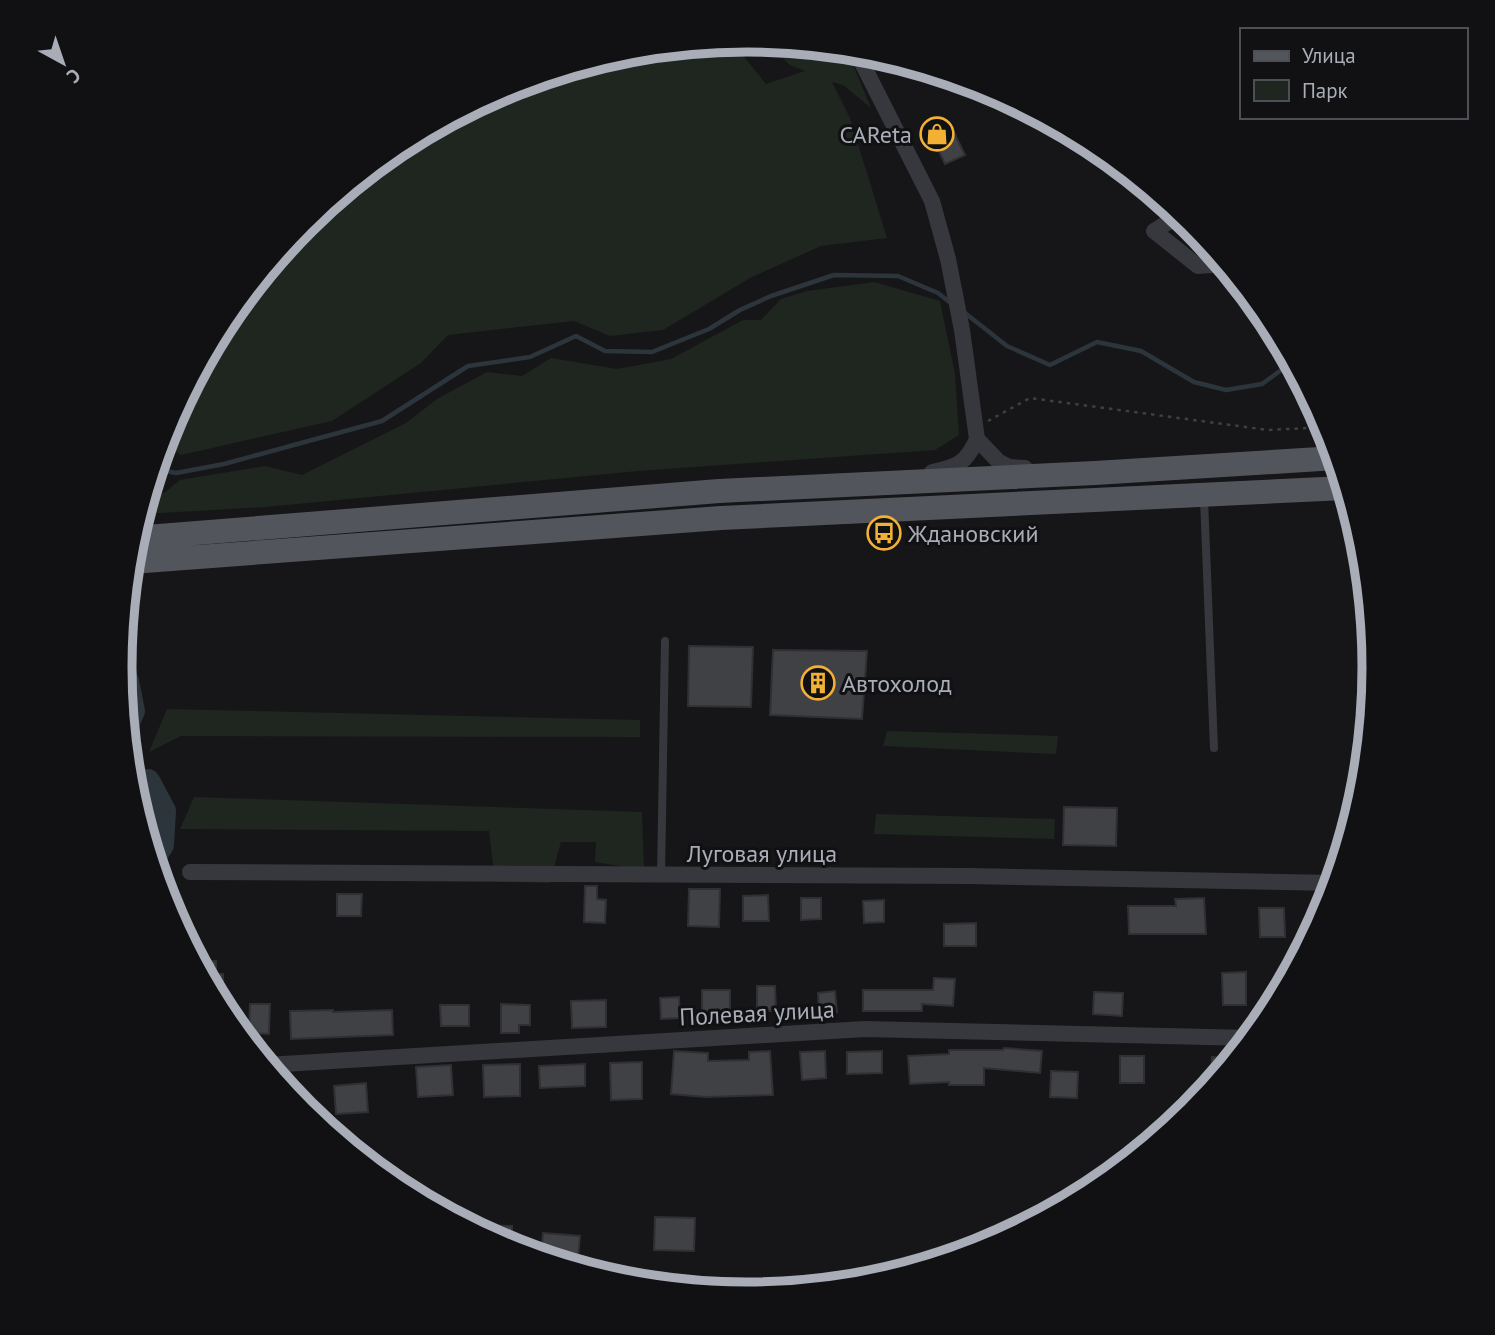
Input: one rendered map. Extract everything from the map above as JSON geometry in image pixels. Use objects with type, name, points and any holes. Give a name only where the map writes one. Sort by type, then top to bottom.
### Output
[{"type":"main road","points":[[144,550],[719,491],[1326,459]]},
{"type":"main road","points":[[144,550],[1336,488]]},
{"type":"street","points":[[862,63],[932,201],[948,259],[962,330],[977,433],[990,455],[1009,467],[1095,473]]},
{"type":"street","points":[[1170,221],[1154,231],[1198,266],[1212,265]]},
{"type":"street","points":[[875,483],[953,468],[970,454],[977,433]]},
{"type":"street","name":"Луговая улица","points":[[190,872],[970,876],[1323,883]]},
{"type":"street","name":"Полевая улица","points":[[278,1064],[865,1029],[1238,1038]]},
{"type":"lane","points":[[1204,494],[1214,748]]},
{"type":"lane","points":[[661,876],[665,641]]},
{"type":"path","points":[[977,433],[1030,398],[1268,430],[1314,428]]},
{"type":"green space","points":[[740,52],[766,84],[805,71],[790,65],[779,54],[852,62],[871,108],[843,85],[832,82],[850,118],[887,238],[821,246],[750,278],[663,330],[610,336],[574,321],[448,335],[421,363],[332,421],[181,455],[173,449],[196,395],[236,326],[285,262],[342,205],[406,156],[440,135],[512,99],[588,73],[628,64]]},
{"type":"green space","points":[[874,282],[940,301],[955,374],[959,435],[935,450],[638,471],[266,507],[152,513],[158,491],[164,493],[180,480],[265,466],[302,475],[406,423],[437,399],[487,372],[522,376],[551,358],[617,369],[671,359],[743,320],[761,320],[781,299],[807,291]]},
{"type":"green space","points":[[167,709],[640,720],[640,737],[181,736],[149,752]]},
{"type":"green space","points":[[887,731],[1058,736],[1056,754],[883,746]]},
{"type":"green space","points":[[194,797],[642,812],[644,870],[595,862],[596,842],[561,842],[550,883],[495,881],[489,831],[180,829]]},
{"type":"green space","points":[[876,814],[1055,819],[1054,839],[874,834]]},
{"type":"building","points":[[949,122],[965,155],[945,164],[929,130]]},
{"type":"building","points":[[689,646],[753,647],[751,707],[688,706]]},
{"type":"building","name":"Автохолод","points":[[773,650],[867,651],[862,719],[770,715]]},
{"type":"building","points":[[1064,807],[1117,808],[1116,846],[1063,845]]},
{"type":"building","points":[[585,886],[597,886],[597,899],[606,900],[605,923],[584,922]]},
{"type":"building","points":[[689,889],[720,889],[719,927],[688,926]]},
{"type":"building","points":[[337,894],[362,894],[361,916],[337,916]]},
{"type":"building","points":[[768,895],[769,921],[743,921],[743,896]]},
{"type":"building","points":[[801,898],[821,898],[821,919],[801,920]]},
{"type":"building","points":[[1204,898],[1206,934],[1129,934],[1128,906],[1176,906],[1175,899]]},
{"type":"building","points":[[884,900],[884,922],[864,923],[863,901]]},
{"type":"building","points":[[1259,908],[1284,908],[1285,937],[1260,937]]},
{"type":"building","points":[[976,923],[976,946],[944,946],[944,924]]},
{"type":"building","points":[[208,961],[216,961],[216,974],[223,974],[223,988],[215,975]]},
{"type":"building","points":[[1246,972],[1246,1005],[1223,1005],[1222,973]]},
{"type":"building","points":[[934,978],[955,979],[953,1006],[922,1004],[922,1011],[863,1011],[863,990],[933,990]]},
{"type":"building","points":[[757,986],[775,986],[776,1011],[757,1011]]},
{"type":"building","points":[[702,990],[730,990],[730,1012],[702,1013]]},
{"type":"building","points":[[835,991],[837,1012],[819,1014],[818,993]]},
{"type":"building","points":[[1094,992],[1123,993],[1122,1016],[1093,1014]]},
{"type":"building","points":[[679,997],[680,1018],[661,1019],[660,998]]},
{"type":"building","points":[[606,1000],[606,1027],[572,1028],[571,1001]]},
{"type":"building","points":[[250,1004],[270,1004],[269,1034],[254,1033],[249,1027]]},
{"type":"building","points":[[501,1004],[530,1005],[530,1025],[519,1025],[519,1033],[501,1033]]},
{"type":"building","points":[[440,1005],[469,1005],[469,1026],[441,1026]]},
{"type":"building","points":[[392,1010],[393,1035],[291,1039],[290,1011]]},
{"type":"building","points":[[1004,1048],[1042,1051],[1040,1073],[984,1068],[984,1085],[949,1085],[949,1082],[910,1084],[908,1056],[949,1054],[949,1050]]},
{"type":"building","points":[[674,1051],[708,1053],[708,1061],[749,1060],[749,1052],[770,1051],[773,1095],[706,1097],[671,1094]]},
{"type":"building","points":[[825,1051],[826,1078],[802,1080],[800,1052]]},
{"type":"building","points":[[882,1051],[882,1073],[847,1074],[847,1052]]},
{"type":"building","points":[[1120,1056],[1144,1056],[1144,1083],[1120,1083]]},
{"type":"building","points":[[1212,1057],[1223,1057],[1211,1072]]},
{"type":"building","points":[[642,1062],[642,1099],[611,1100],[610,1063]]},
{"type":"building","points":[[520,1064],[520,1096],[484,1097],[483,1065]]},
{"type":"building","points":[[585,1064],[585,1086],[540,1088],[539,1066]]},
{"type":"building","points":[[451,1065],[453,1095],[418,1097],[416,1067]]},
{"type":"building","points":[[1051,1071],[1078,1072],[1077,1098],[1050,1097]]},
{"type":"building","points":[[366,1083],[368,1112],[336,1114],[334,1086]]},
{"type":"building","points":[[655,1217],[695,1218],[694,1251],[654,1250]]},
{"type":"building","points":[[489,1225],[512,1226],[512,1236]]},
{"type":"building","points":[[543,1233],[580,1236],[578,1259],[542,1247]]},
{"type":"waterway","points":[[165,471],[176,473],[224,464],[382,421],[468,366],[530,357],[576,336],[605,351],[652,352],[709,329],[740,310],[771,296],[834,275],[898,276],[938,293],[952,304]]},
{"type":"waterway","points":[[965,313],[1007,346],[1050,365],[1097,342],[1141,351],[1194,382],[1226,390],[1262,384],[1284,368]]},
{"type":"waterway","points":[[143,782],[148,781],[164,811],[160,848]]},
{"type":"place","name":"CAReta","points":[[937,134]]},
{"type":"place","name":"Ждановский","points":[[884,533]]},
{"type":"place","name":"Автохолод","points":[[818,683]]}]
